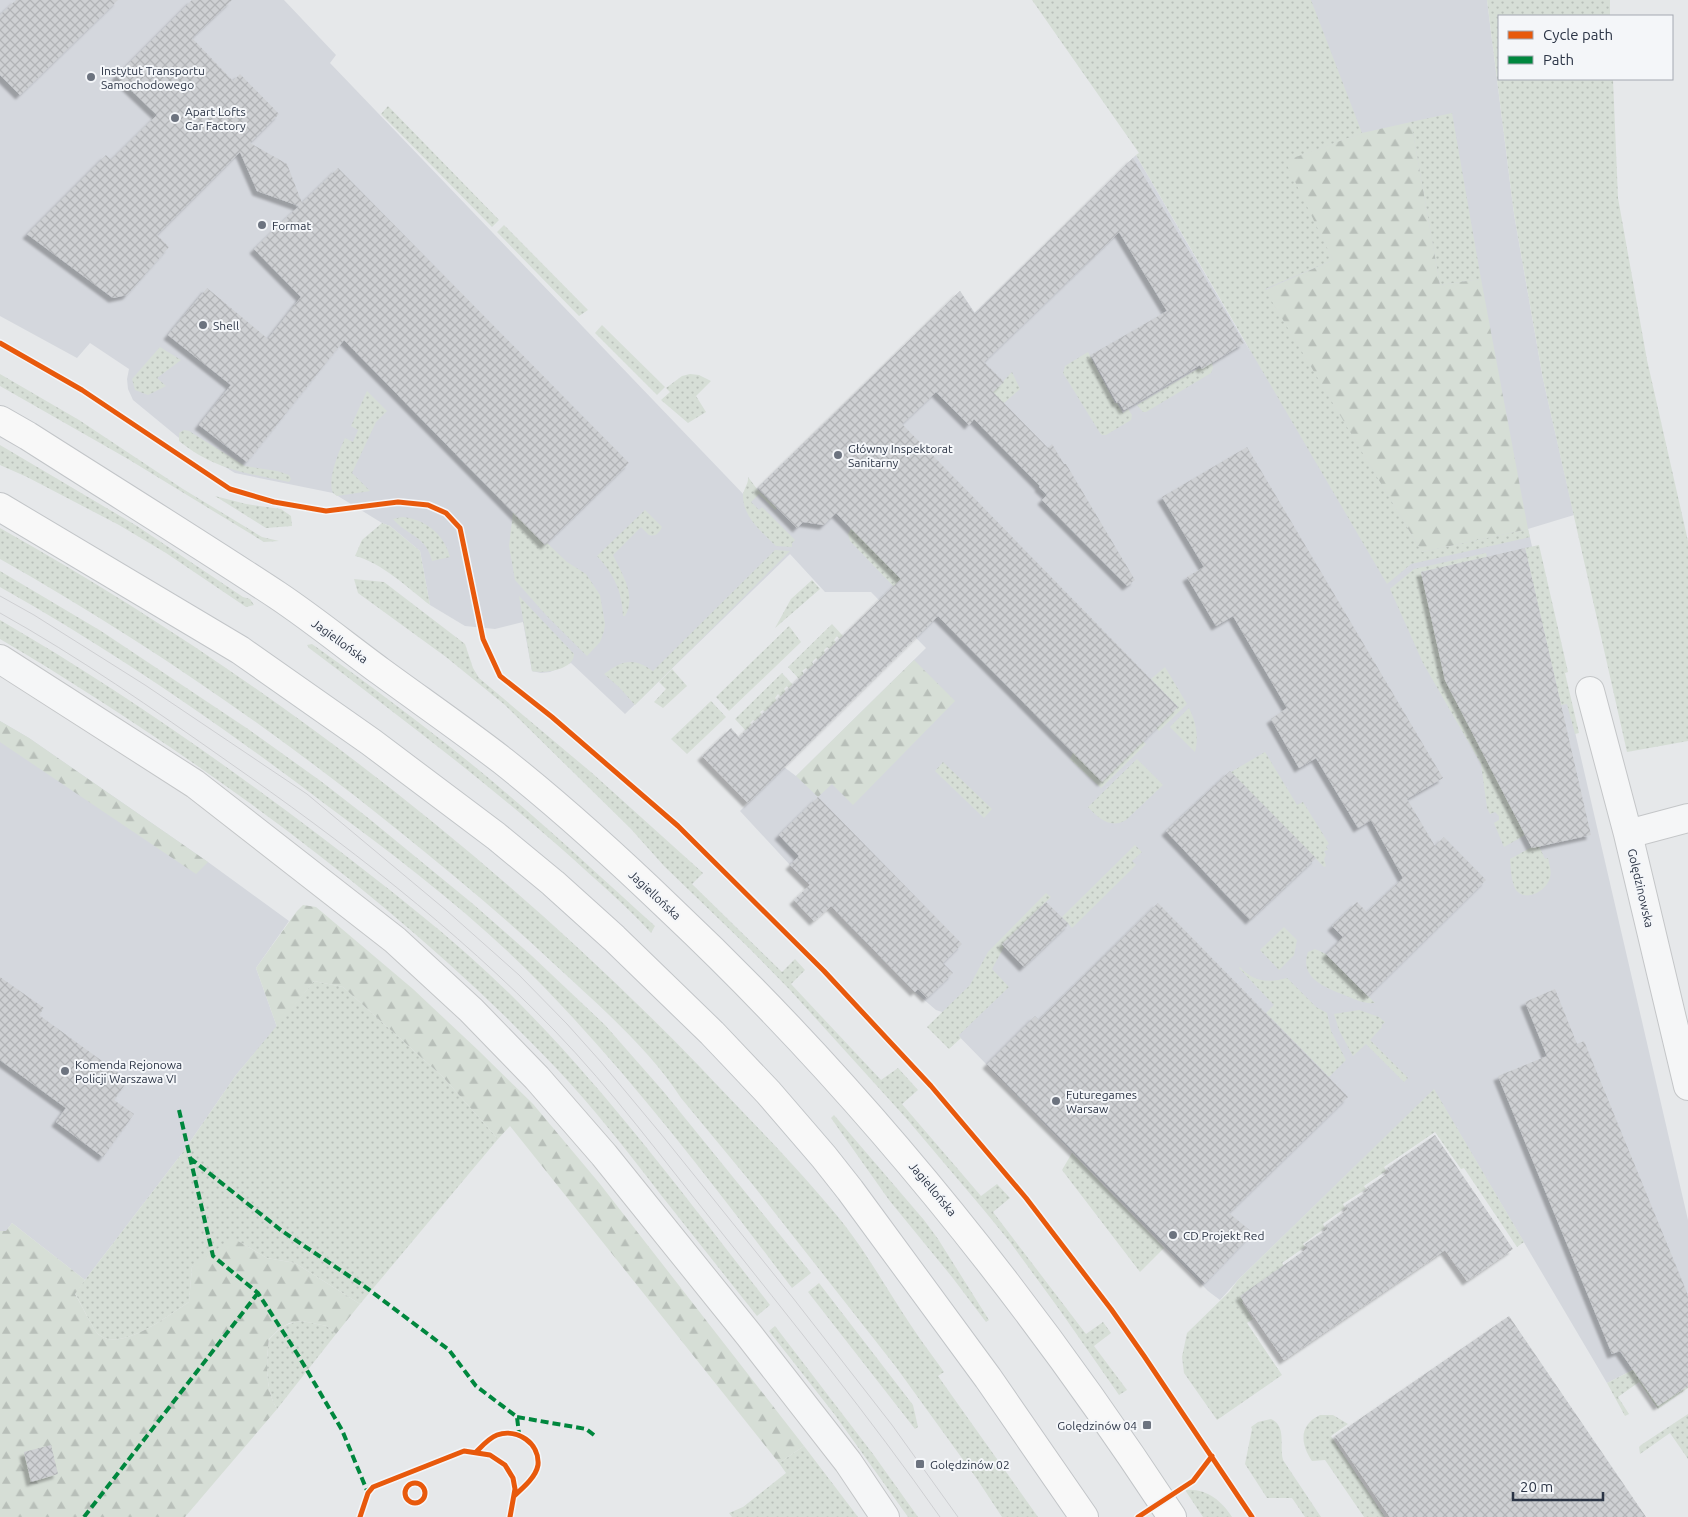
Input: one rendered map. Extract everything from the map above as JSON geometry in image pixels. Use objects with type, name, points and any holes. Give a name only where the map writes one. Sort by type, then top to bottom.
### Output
[{"type":"main road","name":"Jagiellońska","points":[[0,420],[281,597],[502,761],[600,842],[762,998],[850,1092],[902,1153],[956,1218],[1042,1329],[1122,1441],[1170,1515]]},
{"type":"main road","points":[[0,507],[240,650],[496,836],[553,883],[614,938],[712,1033],[768,1092],[824,1157],[988,1378],[1084,1517]]},
{"type":"street","points":[[0,659],[195,784],[395,940],[471,1010],[537,1078],[604,1155],[848,1462],[885,1517]]},
{"type":"street","name":"Golędzinowska","points":[[1590,691],[1628,834],[1688,1086]]},
{"type":"street","points":[[1628,834],[1688,818]]},
{"type":"shaded area","points":[[0,0],[284,0],[336,55],[330,63],[747,498],[960,291],[975,313],[1136,155],[1250,351],[1068,0],[1487,0],[1514,214],[1543,379],[1574,515],[1528,529],[1688,1220],[1688,1342],[1607,1383],[1434,1090],[1238,1280],[1220,1300],[1208,1291],[947,1024],[942,1012],[936,1010],[915,992],[790,865],[740,811],[784,767],[796,776],[926,648],[871,592],[825,592],[790,554],[625,714],[571,663],[550,672],[532,671],[523,622],[495,629],[465,626],[430,605],[420,551],[390,526],[333,493],[235,473],[184,442],[133,400],[128,389],[129,369],[90,343],[77,358],[0,316]]},
{"type":"shaded area","points":[[0,721],[29,738],[208,862],[289,921],[256,968],[277,1027],[236,1075],[183,1152],[85,1280],[12,1223],[6,1231],[0,1231]]},
{"type":"green space","points":[[1032,0],[1311,0],[1362,133],[1286,161],[1333,260],[1265,289],[1422,552],[1528,529],[1530,537],[1411,564],[1387,584],[1136,155],[1139,153]]},
{"type":"green space","points":[[1487,0],[1610,0],[1610,15],[1498,15],[1498,80],[1613,80],[1618,198],[1647,360],[1688,541],[1688,741],[1627,752],[1543,379],[1514,214]]},
{"type":"green space","points":[[388,106],[499,220],[492,227],[381,114]]},
{"type":"green space","points":[[1452,113],[1481,279],[1440,285],[1411,122]]},
{"type":"green space","points":[[1411,122],[1440,285],[1481,279],[1528,529],[1422,552],[1265,290],[1333,260],[1285,161],[1362,133]]},
{"type":"green space","points":[[504,225],[588,310],[579,316],[497,232]]},
{"type":"green space","points":[[602,325],[665,387],[657,395],[595,333]]},
{"type":"green space","points":[[160,347],[181,360],[157,378],[166,386],[148,395],[135,390],[132,379]]},
{"type":"green space","points":[[1088,352],[1115,403],[1117,403],[1123,413],[1128,409],[1132,415],[1131,420],[1106,435],[1100,433],[1063,373],[1065,366]]},
{"type":"green space","points":[[1212,363],[1211,373],[1146,412],[1143,412],[1137,405],[1199,368]]},
{"type":"green space","points":[[1012,372],[1020,389],[1004,403],[990,395]]},
{"type":"green space","points":[[0,374],[79,420],[183,489],[262,537],[279,541],[264,542],[128,459],[0,386]]},
{"type":"green space","points":[[690,374],[699,375],[711,381],[696,396],[706,412],[688,423],[661,400],[670,392],[666,388],[682,376]]},
{"type":"green space","points":[[367,391],[387,411],[376,422],[352,473],[370,491],[337,496],[333,493],[332,487],[334,466],[345,438],[353,442],[358,430],[351,426]]},
{"type":"green space","points":[[184,430],[189,431],[245,466],[277,471],[289,475],[291,479],[289,482],[245,473],[218,464],[192,451],[179,441],[179,433]]},
{"type":"green space","points":[[0,445],[137,526],[243,597],[250,599],[254,605],[246,607],[166,553],[119,525],[0,465]]},
{"type":"green space","points":[[748,477],[757,489],[777,508],[775,510],[759,494],[751,502],[759,510],[762,507],[795,540],[792,543],[792,547],[776,546],[750,518],[744,505],[743,497]]},
{"type":"green space","points":[[215,496],[246,504],[281,509],[291,516],[292,526],[266,528]]},
{"type":"green space","points":[[645,510],[662,527],[660,531],[655,535],[649,535],[641,527],[613,555],[624,577],[629,593],[628,608],[625,616],[623,616],[621,599],[616,583],[608,569],[597,556]]},
{"type":"green space","points":[[513,512],[545,545],[547,543],[567,562],[586,574],[600,595],[605,624],[604,631],[600,642],[587,656],[546,615],[515,580],[509,546]]},
{"type":"green space","points":[[402,517],[426,524],[432,529],[443,541],[450,557],[432,561],[429,552],[421,541],[398,525],[393,519]]},
{"type":"green space","points":[[382,523],[390,526],[420,551],[430,605],[385,570],[365,559],[355,556],[362,540]]},
{"type":"green space","points":[[0,528],[95,584],[189,643],[280,706],[370,772],[456,841],[622,989],[773,1144],[843,1223],[944,1372],[938,1376],[1038,1517],[1002,1517],[977,1479],[896,1367],[753,1185],[653,1061],[603,1010],[477,895],[304,757],[155,653],[0,559]]},
{"type":"green space","points":[[851,528],[908,586],[897,590],[850,541],[848,534]]},
{"type":"green space","points":[[1539,545],[1568,672],[1565,673],[1579,733],[1575,734],[1567,704],[1561,705],[1525,548]]},
{"type":"green space","points":[[775,550],[790,551],[635,705],[604,674],[622,663],[628,662],[640,664],[653,671]]},
{"type":"green space","points":[[1486,553],[1487,557],[1421,572],[1445,680],[1525,835],[1504,847],[1494,823],[1499,820],[1499,816],[1495,812],[1490,814],[1487,808],[1481,764],[1423,663],[1390,589],[1414,569]]},
{"type":"green space","points":[[0,571],[101,631],[248,729],[367,817],[473,904],[532,956],[605,1025],[663,1091],[811,1273],[792,1288],[641,1095],[609,1058],[543,986],[465,913],[382,846],[207,717],[126,663],[0,587]]},
{"type":"green space","points":[[354,579],[384,582],[465,644],[473,668],[479,678],[592,773],[703,873],[692,884],[782,972],[795,959],[805,970],[791,984],[881,1080],[898,1068],[918,1090],[902,1104],[981,1196],[997,1184],[1010,1198],[993,1212],[1086,1334],[1103,1322],[1111,1333],[1094,1346],[1127,1390],[1119,1395],[1010,1242],[906,1118],[790,990],[505,705],[446,657],[358,593]]},
{"type":"green space","points":[[812,580],[820,589],[775,628],[791,599]]},
{"type":"green space","points":[[519,596],[574,654],[569,664],[557,670],[532,671]]},
{"type":"green space","points":[[0,620],[123,696],[242,778],[372,876],[473,959],[554,1039],[618,1113],[770,1305],[757,1316],[584,1099],[515,1026],[430,947],[340,872],[247,801],[125,717],[0,639]]},
{"type":"green space","points":[[832,624],[843,636],[840,639],[837,636],[834,640],[836,642],[830,649],[827,647],[824,650],[825,653],[818,660],[816,658],[812,662],[814,665],[808,670],[806,668],[802,671],[804,674],[799,679],[788,667]]},
{"type":"green space","points":[[789,626],[801,642],[729,711],[716,697]]},
{"type":"green space","points":[[312,644],[410,716],[505,792],[655,926],[651,933],[613,895],[540,830],[443,750],[307,645]]},
{"type":"green space","points":[[914,660],[955,701],[853,805],[832,784],[818,797],[796,776]]},
{"type":"green space","points":[[1165,667],[1187,704],[1159,731],[1156,728],[1178,707],[1151,679]]},
{"type":"green space","points":[[672,669],[687,686],[663,708],[654,702],[666,689],[659,682]]},
{"type":"green space","points":[[782,673],[793,685],[789,688],[787,686],[784,689],[786,692],[781,697],[778,694],[775,698],[777,701],[765,712],[763,710],[760,712],[762,715],[750,723],[752,725],[746,731],[735,719]]},
{"type":"green space","points":[[711,701],[726,717],[687,754],[671,739]]},
{"type":"green space","points":[[1189,708],[1196,730],[1195,752],[1170,727]]},
{"type":"green space","points":[[0,721],[29,738],[208,862],[196,874],[0,742]]},
{"type":"green space","points":[[1143,741],[1146,744],[1101,788],[1070,759],[1073,753]]},
{"type":"green space","points":[[1265,752],[1297,805],[1303,802],[1329,844],[1326,846],[1328,850],[1324,851],[1326,866],[1324,867],[1231,772]]},
{"type":"green space","points":[[1137,759],[1163,785],[1126,820],[1121,823],[1110,823],[1096,815],[1088,807]]},
{"type":"green space","points":[[943,762],[992,809],[984,818],[935,771]]},
{"type":"green space","points":[[1135,845],[1142,852],[1132,861],[1136,865],[1072,928],[1062,917]]},
{"type":"green space","points":[[1539,846],[1545,859],[1548,858],[1551,872],[1550,877],[1545,886],[1536,893],[1531,895],[1520,894],[1513,883],[1510,859],[1532,847]]},
{"type":"green space","points":[[1046,893],[1051,897],[1002,945],[1004,947],[992,969],[1009,987],[959,1035],[961,1038],[949,1049],[927,1027],[970,985],[988,952]]},
{"type":"green space","points":[[303,905],[316,907],[413,989],[533,1104],[600,1184],[804,1446],[779,1463],[510,1126],[498,1139],[443,1077],[343,987],[314,981],[277,1027],[256,968]]},
{"type":"green space","points":[[1284,927],[1297,940],[1294,955],[1279,970],[1260,950]]},
{"type":"green space","points":[[1315,949],[1326,954],[1375,1003],[1366,1003],[1355,999],[1328,988],[1315,980],[1307,968],[1306,961],[1308,952]]},
{"type":"green space","points":[[1240,967],[1250,976],[1262,980],[1287,978],[1316,1007],[1327,1013],[1331,1031],[1346,1060],[1329,1077],[1266,1013],[1274,1005]]},
{"type":"green space","points":[[314,981],[343,987],[443,1077],[498,1139],[360,1304],[295,1263],[267,1258],[238,1241],[192,1267],[189,1302],[158,1323],[131,1336],[119,1339],[107,1339],[98,1334],[75,1293],[183,1152],[236,1075]]},
{"type":"green space","points":[[1359,1010],[1379,1017],[1385,1022],[1370,1040],[1408,1078],[1404,1082],[1366,1044],[1353,1056],[1339,1030],[1334,1014]]},
{"type":"green space","points":[[1434,1089],[1524,1242],[1517,1247],[1464,1168],[1461,1169],[1435,1132],[1384,1167],[1386,1171],[1364,1186],[1366,1189],[1343,1204],[1345,1208],[1323,1224],[1325,1228],[1303,1244],[1305,1247],[1282,1263],[1285,1267],[1264,1287],[1242,1302],[1253,1319],[1247,1323],[1282,1375],[1217,1420],[1184,1373],[1182,1357],[1187,1333],[1229,1292],[1238,1280]]},
{"type":"green space","points":[[834,1115],[924,1220],[989,1320],[986,1322],[889,1200],[831,1118]]},
{"type":"green space","points":[[1072,1153],[1164,1248],[1140,1272],[1062,1170]]},
{"type":"green space","points":[[12,1223],[85,1280],[75,1294],[98,1334],[107,1339],[119,1339],[145,1330],[189,1302],[192,1267],[231,1239],[267,1258],[295,1263],[360,1304],[336,1334],[327,1326],[302,1321],[289,1323],[279,1329],[269,1339],[267,1357],[268,1384],[277,1409],[185,1517],[0,1517],[0,1231],[6,1231]]},
{"type":"green space","points":[[819,1283],[913,1405],[918,1427],[915,1429],[808,1292]]},
{"type":"green space","points":[[302,1321],[327,1326],[336,1334],[277,1409],[268,1384],[267,1357],[269,1340],[283,1327]]},
{"type":"green space","points":[[775,1326],[873,1454],[918,1517],[908,1517],[835,1415],[769,1331]]},
{"type":"green space","points":[[1688,1342],[1688,1388],[1658,1409],[1639,1382],[1618,1397],[1629,1414],[1625,1416],[1607,1383]]},
{"type":"green space","points":[[1688,1414],[1688,1459],[1670,1433],[1640,1454],[1639,1447],[1641,1445]]},
{"type":"green space","points":[[1320,1415],[1333,1415],[1348,1424],[1331,1436],[1385,1517],[1364,1517],[1325,1460],[1312,1461],[1305,1448],[1305,1429],[1313,1419]]},
{"type":"green space","points":[[1271,1419],[1276,1422],[1281,1431],[1283,1460],[1321,1517],[1305,1517],[1292,1498],[1267,1498],[1245,1464],[1251,1427],[1258,1422]]},
{"type":"green space","points":[[804,1446],[858,1517],[732,1517],[729,1513],[743,1507],[786,1473],[779,1463]]},
{"type":"green space","points":[[1185,1490],[1200,1491],[1212,1496],[1223,1505],[1232,1517],[1203,1517]]},
{"type":"building","points":[[16,0],[118,0],[20,95],[0,75],[0,15]]},
{"type":"building","points":[[192,0],[232,0],[192,38],[233,81],[240,74],[279,114],[250,143],[287,164],[302,203],[338,168],[629,463],[545,545],[344,340],[247,462],[199,425],[231,385],[168,335],[207,288],[268,339],[301,297],[254,249],[299,206],[257,191],[240,152],[157,235],[169,247],[127,295],[113,298],[27,234],[106,155],[111,160],[157,115],[116,76]]},
{"type":"building","points":[[1133,158],[1244,343],[1202,369],[1200,365],[1124,410],[1119,402],[1117,403],[1091,355],[1167,311],[1119,232],[984,362],[1004,382],[993,392],[1048,448],[1052,444],[1064,464],[1066,464],[1135,580],[1127,586],[1042,500],[1047,495],[1040,486],[974,419],[969,425],[936,392],[902,424],[1178,707],[1102,782],[938,616],[748,803],[702,756],[731,728],[739,737],[901,579],[836,513],[824,525],[803,522],[797,528],[758,488],[960,291],[975,314]]},
{"type":"building","points":[[1247,447],[1443,778],[1407,799],[1435,846],[1444,837],[1486,880],[1368,996],[1326,954],[1343,937],[1332,926],[1357,902],[1367,912],[1403,878],[1371,820],[1358,828],[1316,758],[1299,768],[1271,719],[1287,708],[1233,616],[1216,626],[1187,577],[1204,567],[1162,497]]},
{"type":"building","points":[[1525,548],[1591,835],[1532,848],[1445,680],[1421,572]]},
{"type":"building","points":[[1230,771],[1316,858],[1250,920],[1166,831]]},
{"type":"building","points":[[818,797],[962,944],[943,963],[953,973],[927,998],[918,989],[915,992],[831,906],[814,921],[794,900],[810,885],[790,865],[799,856],[779,835]]},
{"type":"building","points":[[1046,902],[1069,924],[1024,967],[1002,944]]},
{"type":"building","points":[[1158,903],[1348,1097],[1229,1213],[1253,1233],[1205,1283],[987,1064],[1035,1016],[1039,1020]]},
{"type":"building","name":"Komenda Rejonowa Policji Warszawa VI","points":[[0,977],[44,1008],[39,1015],[128,1080],[114,1100],[134,1114],[103,1157],[56,1122],[66,1108],[0,1060]]},
{"type":"building","points":[[1555,989],[1577,1044],[1584,1041],[1688,1295],[1688,1386],[1658,1406],[1620,1351],[1612,1354],[1498,1076],[1547,1056],[1525,1002]]},
{"type":"building","points":[[1435,1135],[1513,1249],[1467,1281],[1445,1250],[1284,1360],[1240,1296],[1308,1248],[1305,1244],[1328,1229],[1326,1225],[1348,1209],[1346,1205],[1369,1190],[1367,1187],[1390,1172],[1387,1168]]},
{"type":"building","points":[[1509,1316],[1646,1517],[1390,1517],[1335,1436]]},
{"type":"building","points":[[51,1445],[58,1474],[31,1482],[24,1452]]},
{"type":"tram line","points":[[0,596],[34,615],[145,685],[307,794],[447,911],[519,975],[601,1062],[661,1134],[892,1425],[958,1517]]},
{"type":"tram line","points":[[0,613],[58,647],[115,684],[313,823],[438,921],[516,992],[596,1076],[636,1125],[829,1368],[886,1442],[940,1517]]},
{"type":"marked path","points":[[179,1110],[213,1256],[258,1293],[298,1355],[342,1430],[368,1493]]},
{"type":"marked path","points":[[190,1158],[282,1231],[364,1286],[449,1350],[476,1386],[517,1417],[519,1434]]},
{"type":"marked path","points":[[84,1517],[258,1293]]},
{"type":"marked path","points":[[517,1417],[586,1429],[594,1435]]},
{"type":"cycle path","points":[[0,343],[82,390],[230,489],[274,502],[326,511],[398,502],[428,505],[446,513],[460,528],[483,639],[500,676],[552,717],[678,826],[824,971],[931,1086],[1026,1198],[1111,1309],[1252,1517]]},
{"type":"cycle path","points":[[476,1452],[491,1438],[505,1433],[519,1436],[531,1444],[538,1457],[537,1469],[529,1482],[514,1496]]},
{"type":"cycle path","points":[[360,1517],[368,1493],[373,1487],[464,1451],[490,1455],[505,1465],[513,1478],[515,1489],[510,1517]]},
{"type":"cycle path","points":[[1138,1517],[1193,1481],[1212,1456]]},
{"type":"cycle path","points":[[411,1483],[419,1483],[425,1489],[425,1493],[425,1497],[419,1503],[411,1503],[405,1497],[405,1489],[411,1483]]},
{"type":"place","name":"Instytut Transportu Samochodowego","points":[[91,77]]},
{"type":"place","name":"Apart Lofts Car Factory","points":[[175,118]]},
{"type":"place","name":"Format","points":[[262,225]]},
{"type":"place","name":"Shell","points":[[203,325]]},
{"type":"place","name":"Główny Inspektorat Sanitarny","points":[[838,455]]},
{"type":"place","name":"Komenda Rejonowa Policji Warszawa VI","points":[[65,1071]]},
{"type":"place","name":"Futuregames Warsaw","points":[[1056,1101]]},
{"type":"place","name":"CD Projekt Red","points":[[1173,1235]]},
{"type":"place","name":"Golędzinów 04","points":[[1147,1425]]},
{"type":"place","name":"Golędzinów 02","points":[[920,1464]]}]
